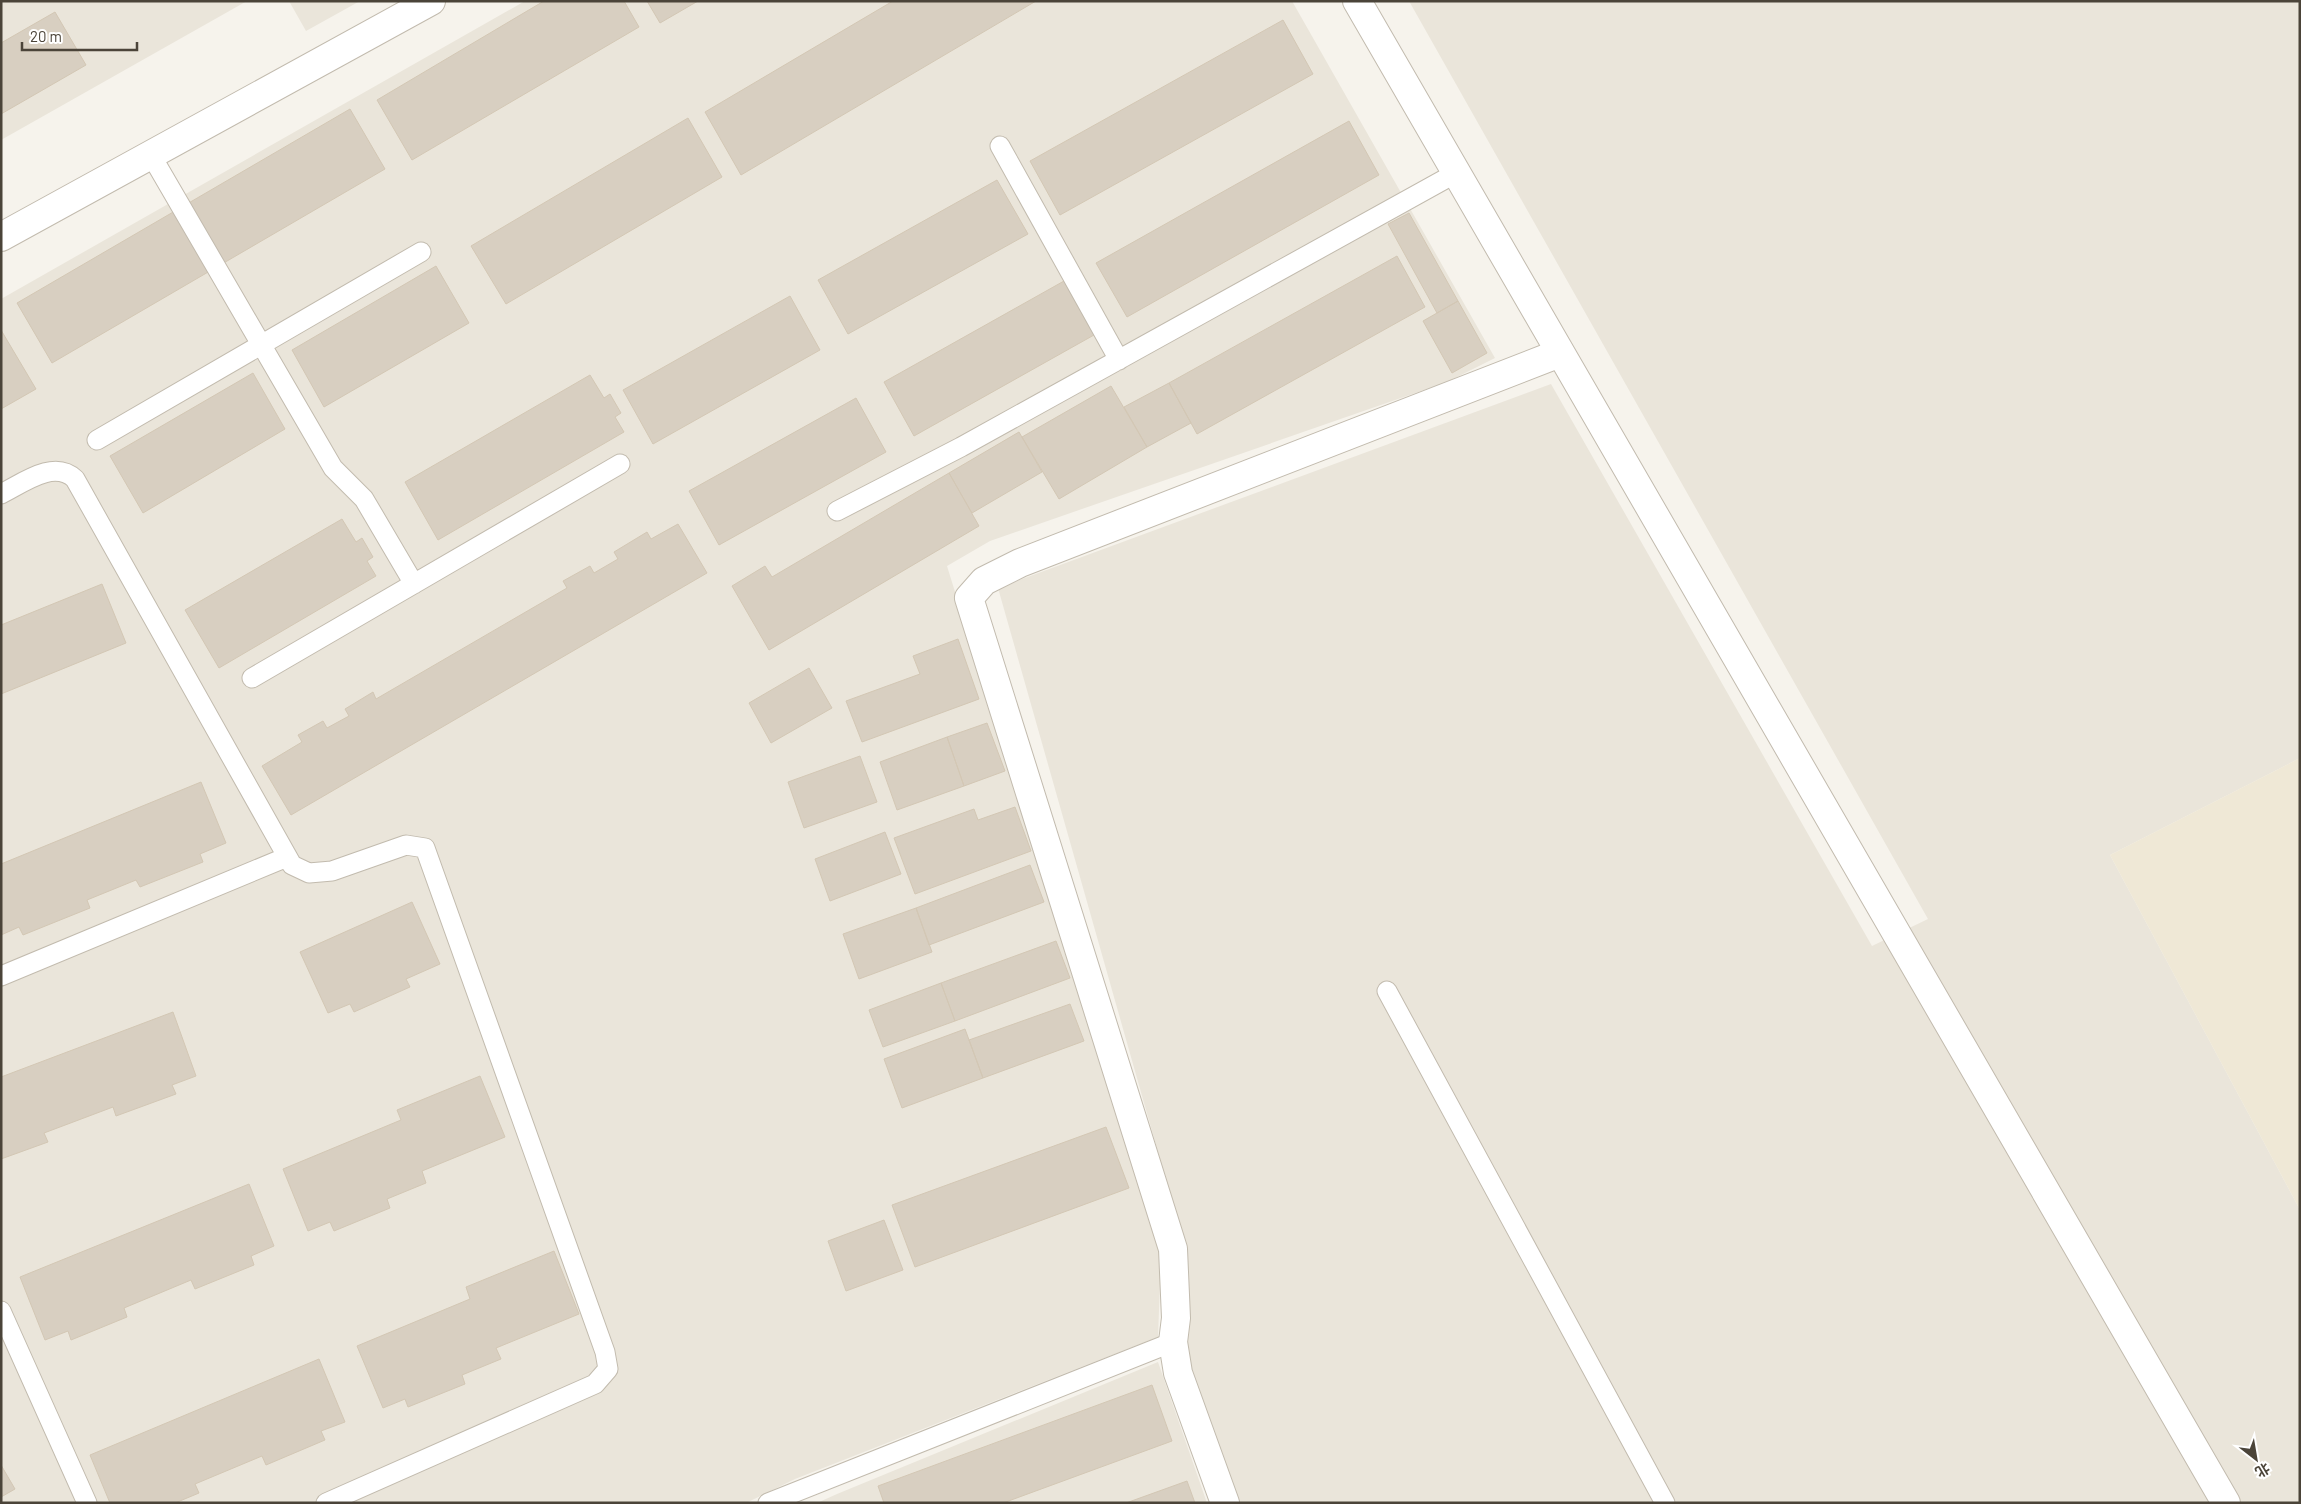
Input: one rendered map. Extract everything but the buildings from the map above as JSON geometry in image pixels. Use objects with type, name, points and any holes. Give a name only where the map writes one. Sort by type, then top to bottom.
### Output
[{"type":"street","points":[[1,238],[430,1]]},
{"type":"street","points":[[1357,1],[2226,1503]]},
{"type":"street","points":[[1225,1503],[1178,1373],[1173,1342],[1176,1318],[1173,1249],[970,598],[984,581],[1020,563],[1560,353]]},
{"type":"lane","points":[[1000,146],[1119,360]]},
{"type":"lane","points":[[151,155],[333,468],[364,499],[414,584]]},
{"type":"lane","points":[[837,511],[961,447],[1456,173]]},
{"type":"lane","points":[[97,440],[421,252]]},
{"type":"lane","points":[[252,678],[620,464]]},
{"type":"lane","points":[[1,494],[51,470],[68,472],[75,479],[292,865],[309,873],[332,870],[406,845],[425,848],[602,1342],[608,1369],[596,1384],[326,1503]]},
{"type":"lane","points":[[1,976],[287,857]]},
{"type":"lane","points":[[1387,991],[1665,1503]]},
{"type":"lane","points":[[1,1311],[87,1503]]},
{"type":"lane","points":[[768,1503],[1173,1342]]},
{"type":"shaded area","points":[[1,1],[247,1],[1,140]]},
{"type":"shaded area","points":[[289,1],[360,1],[306,31]]},
{"type":"shaded area","points":[[525,1],[1292,1],[1495,358],[1447,382],[990,541],[947,566],[1161,1257],[1158,1337],[795,1479],[746,1503],[1,1503],[1,299]]},
{"type":"shaded area","points":[[1409,1],[2300,1],[2300,758],[2110,855],[2300,1210],[2300,1503],[1237,1503],[1189,1366],[1186,1332],[1188,1258],[998,588],[1551,384],[1872,946],[1928,919]]},
{"type":"shaded area","points":[[2300,758],[2300,1210],[2110,855]]},
{"type":"shaded area","points":[[1158,1362],[1207,1503],[817,1503],[837,1494]]}]
